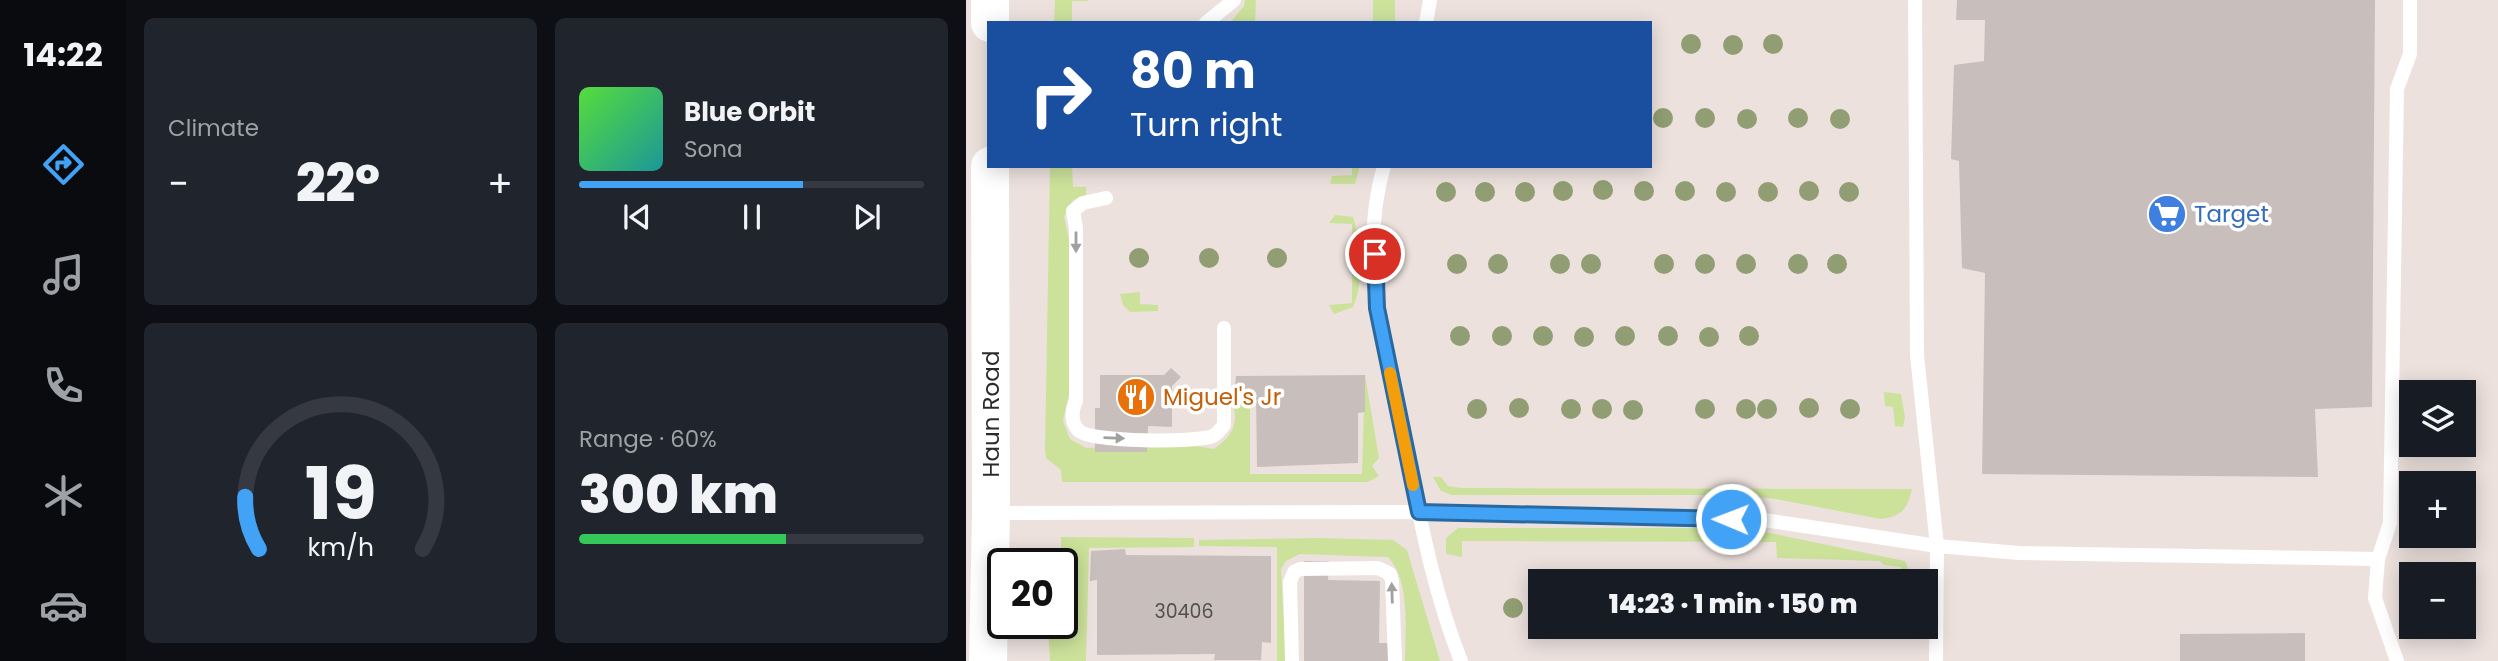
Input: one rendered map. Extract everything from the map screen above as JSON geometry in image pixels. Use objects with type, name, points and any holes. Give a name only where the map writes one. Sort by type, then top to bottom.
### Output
[{"type":"main road","points":[[990,0],[990,21]]},
{"type":"main road","name":"Haun Road","points":[[988,661],[991,513],[990,168]]},
{"type":"lane","points":[[1208,21],[1234,0]]},
{"type":"lane","points":[[1426,21],[1430,0]]},
{"type":"lane","points":[[1915,0],[1917,355],[1937,546],[1936,661]]},
{"type":"lane","points":[[2398,661],[2375,598],[2378,559],[2390,523],[2397,89],[2410,54],[2410,0]]},
{"type":"lane","points":[[1383,168],[1374,200],[1377,308],[1431,573],[1461,661]]},
{"type":"lane","points":[[1106,198],[1083,203],[1073,211],[1076,228],[1076,401],[1072,414],[1079,430],[1088,436],[1106,438],[1200,440],[1216,435],[1224,425],[1224,328]]},
{"type":"lane","points":[[991,513],[1419,512],[1757,519],[1937,546],[2019,553],[2378,559]]},
{"type":"lane","points":[[1292,661],[1290,582],[1294,572],[1300,569],[1378,568],[1390,574],[1392,581],[1395,661]]},
{"type":"green space","points":[[1055,0],[1088,0],[1072,1],[1072,21],[1054,21]]},
{"type":"green space","points":[[1245,0],[1256,0],[1255,21],[1232,21],[1244,6]]},
{"type":"green space","points":[[1373,0],[1395,0],[1395,21],[1373,21]]},
{"type":"green space","points":[[1050,168],[1072,168],[1073,187],[1086,187],[1086,195],[1073,200],[1064,216],[1069,240],[1069,394],[1063,421],[1070,439],[1086,448],[1185,444],[1214,449],[1226,439],[1235,421],[1230,398],[1250,398],[1250,474],[1362,474],[1365,375],[1379,458],[1372,466],[1379,476],[1368,482],[1062,482],[1061,470],[1046,458]]},
{"type":"green space","points":[[1352,168],[1359,168],[1355,184],[1330,184],[1332,176],[1352,175]]},
{"type":"green space","points":[[1335,215],[1353,217],[1360,262],[1359,287],[1353,307],[1334,314],[1329,305],[1352,303],[1352,224],[1329,223]]},
{"type":"green space","points":[[1140,292],[1140,304],[1158,305],[1158,311],[1130,312],[1123,305],[1120,294]]},
{"type":"green space","points":[[1884,392],[1901,394],[1905,417],[1903,427],[1895,426],[1893,407],[1885,406]]},
{"type":"green space","points":[[1433,477],[1441,477],[1448,486],[1461,488],[1912,489],[1908,502],[1899,514],[1881,519],[1776,499],[1736,495],[1452,495],[1441,491]]},
{"type":"green space","points":[[1458,528],[1746,528],[1905,561],[1908,569],[1884,565],[1880,561],[1777,558],[1776,542],[1462,541],[1462,557],[1446,554],[1446,538]]},
{"type":"green space","points":[[1061,537],[1194,538],[1194,547],[1089,548],[1086,661],[1050,661],[1049,639],[1078,639],[1078,548],[1061,548]]},
{"type":"green space","points":[[1199,540],[1393,540],[1407,550],[1440,661],[1405,661],[1406,621],[1403,593],[1395,567],[1388,557],[1300,554],[1286,561],[1281,569],[1286,661],[1277,661],[1277,547],[1199,546]]},
{"type":"building","name":"Target","points":[[1957,0],[2375,0],[2372,407],[2315,409],[2318,477],[1982,474],[1985,273],[1962,268],[1959,161],[1951,159],[1954,65],[1984,61],[1985,20],[1956,20]]},
{"type":"building","name":"Miguel's Jr","points":[[1171,368],[1181,377],[1172,386],[1172,427],[1148,426],[1147,452],[1095,452],[1095,408],[1100,408],[1100,375],[1164,375]]},
{"type":"building","points":[[1365,375],[1365,412],[1358,413],[1358,463],[1257,467],[1256,395],[1234,395],[1236,376]]},
{"type":"building","points":[[1125,549],[1126,555],[1271,556],[1271,643],[1262,642],[1261,660],[1214,660],[1215,654],[1097,655],[1097,580],[1090,581],[1091,551]]},
{"type":"building","points":[[1304,561],[1329,561],[1328,580],[1380,581],[1379,643],[1388,643],[1388,661],[1304,661]]},
{"type":"building","points":[[2305,633],[2305,661],[2180,661],[2180,634]]},
{"type":"slow traffic","points":[[1390,373],[1413,485]]},
{"type":"place","name":"Target","points":[[2167,214]]},
{"type":"place","name":"Miguel's Jr","points":[[1136,397]]},
{"type":"route","points":[[1375,254],[1377,308],[1419,512],[1731,519]]}]
